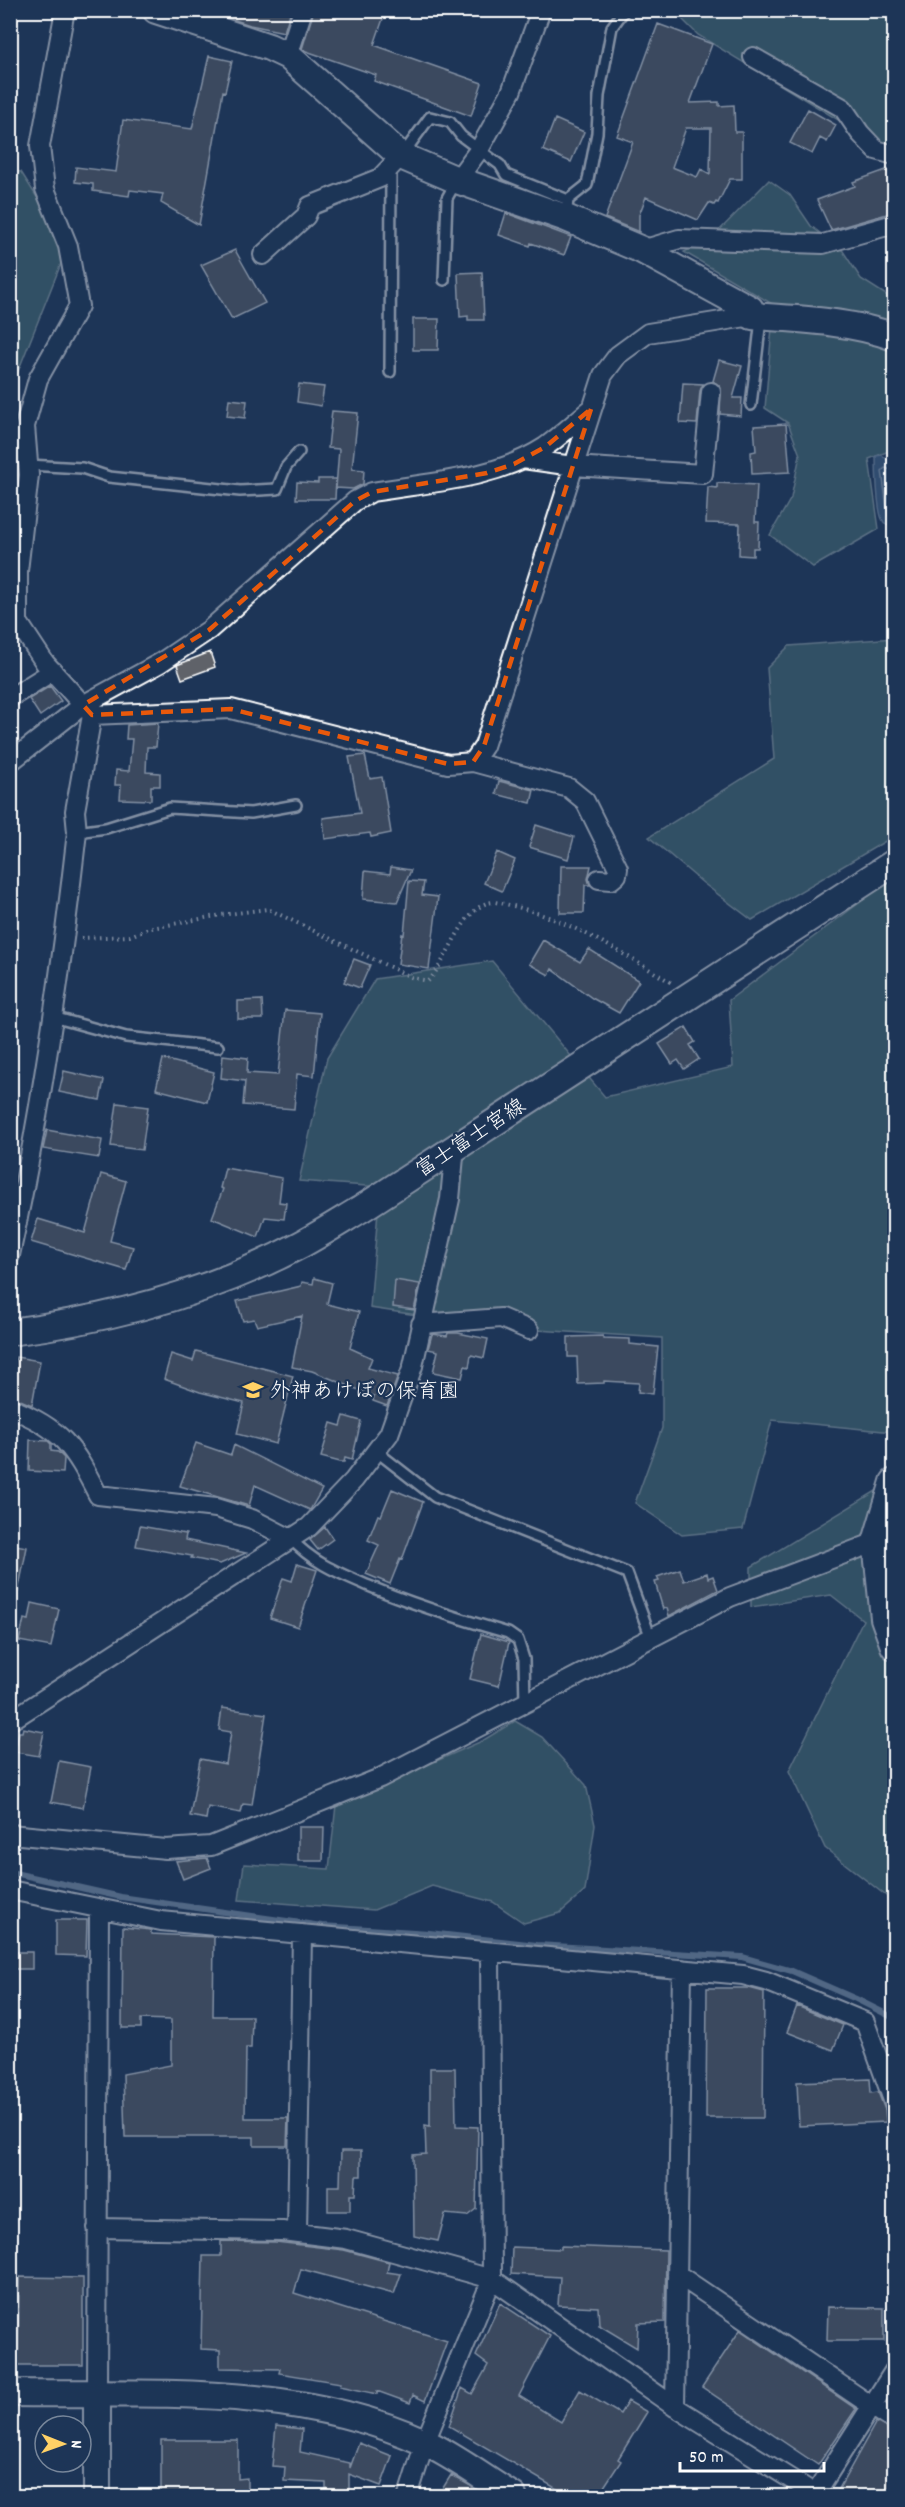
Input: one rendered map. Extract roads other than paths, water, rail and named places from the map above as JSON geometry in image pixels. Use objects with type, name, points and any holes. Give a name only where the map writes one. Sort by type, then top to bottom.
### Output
[{"type":"street","points":[[10,1255],[18,1186],[53,1017],[65,934],[77,832],[75,811],[87,710],[53,671],[18,622],[18,571],[28,465],[25,426],[38,379],[78,306],[68,246],[45,189],[40,146],[65,10]]},
{"type":"street","points":[[156,10],[268,47],[288,56],[396,162],[567,209],[750,309],[757,317]]},
{"type":"street","points":[[288,56],[303,10]]},
{"type":"street","points":[[457,180],[479,150],[511,92],[541,10]]},
{"type":"street","points":[[753,57],[843,108],[860,133],[876,150],[894,155]]},
{"type":"street","points":[[263,255],[306,216],[310,206],[380,178],[396,162]]},
{"type":"street","points":[[642,250],[679,239],[823,244],[894,224]]},
{"type":"street","points":[[473,762],[484,746],[603,375],[618,355],[648,333],[757,317],[854,327],[894,336]]},
{"type":"street","points":[[524,459],[573,466],[703,474],[711,392]]},
{"type":"street","points":[[10,762],[209,630],[355,501],[372,492],[488,473],[524,459],[545,447],[591,409]]},
{"type":"street","points":[[10,698],[53,671]]},
{"type":"street","points":[[87,710],[231,709],[448,764],[473,762],[569,788],[585,801],[618,868],[617,875],[611,880],[599,879]]},
{"type":"street","name":"富士富士宮線","points":[[10,1332],[68,1324],[202,1287],[301,1244],[361,1209],[894,863]]},
{"type":"street","points":[[10,1721],[309,1527],[354,1480],[389,1434],[413,1366],[450,1199],[455,1146]]},
{"type":"street","points":[[422,1324],[501,1318],[529,1330]]},
{"type":"street","points":[[10,1408],[58,1433],[79,1457],[98,1496],[216,1508],[252,1519],[291,1539]]},
{"type":"street","points":[[894,1482],[885,1540],[884,1618],[894,1646]]},
{"type":"street","points":[[10,1834],[166,1849],[211,1846],[380,1778],[730,1597],[885,1540]]},
{"type":"street","points":[[10,1890],[161,1921],[743,1975],[766,1981],[865,2022],[894,2103]]},
{"type":"street","points":[[97,2496],[99,1909]]},
{"type":"street","points":[[297,2233],[302,1934]]},
{"type":"street","points":[[408,2496],[425,2442],[492,2279],[490,1952]]},
{"type":"street","points":[[675,2407],[682,1969]]},
{"type":"street","points":[[97,2228],[297,2233],[345,2239],[492,2279],[675,2407],[815,2495],[894,2371]]},
{"type":"street","points":[[677,2274],[894,2421]]},
{"type":"street","points":[[10,2393],[258,2398],[363,2418],[425,2442],[513,2496]]},
{"type":"lane","points":[[390,372],[396,162],[430,117],[450,122],[461,136],[500,165],[506,175],[567,209],[587,185],[597,133],[599,96],[612,27],[623,12]]},
{"type":"lane","points":[[444,280],[447,198],[457,180]]},
{"type":"lane","points":[[751,405],[757,317]]},
{"type":"lane","points":[[28,465],[82,468],[109,477],[240,491],[268,490],[277,489],[286,467],[299,452]]},
{"type":"lane","points":[[77,832],[106,828],[170,808],[251,813],[296,805]]},
{"type":"lane","points":[[53,1017],[126,1037],[218,1047]]},
{"type":"lane","points":[[376,1451],[435,1497],[627,1573],[651,1638]]},
{"type":"lane","points":[[291,1539],[304,1553],[324,1567],[418,1606],[508,1633],[518,1640],[524,1659],[525,1703]]},
{"type":"water","points":[[882,455],[894,466],[894,526],[883,521],[880,514],[876,456]]},
{"type":"waterway","points":[[10,1872],[121,1897],[322,1926],[429,1933],[537,1945],[742,1957],[792,1971],[894,2018]]},
{"type":"place","name":"外神あけぼの保育園","points":[[253,1390]]}]
